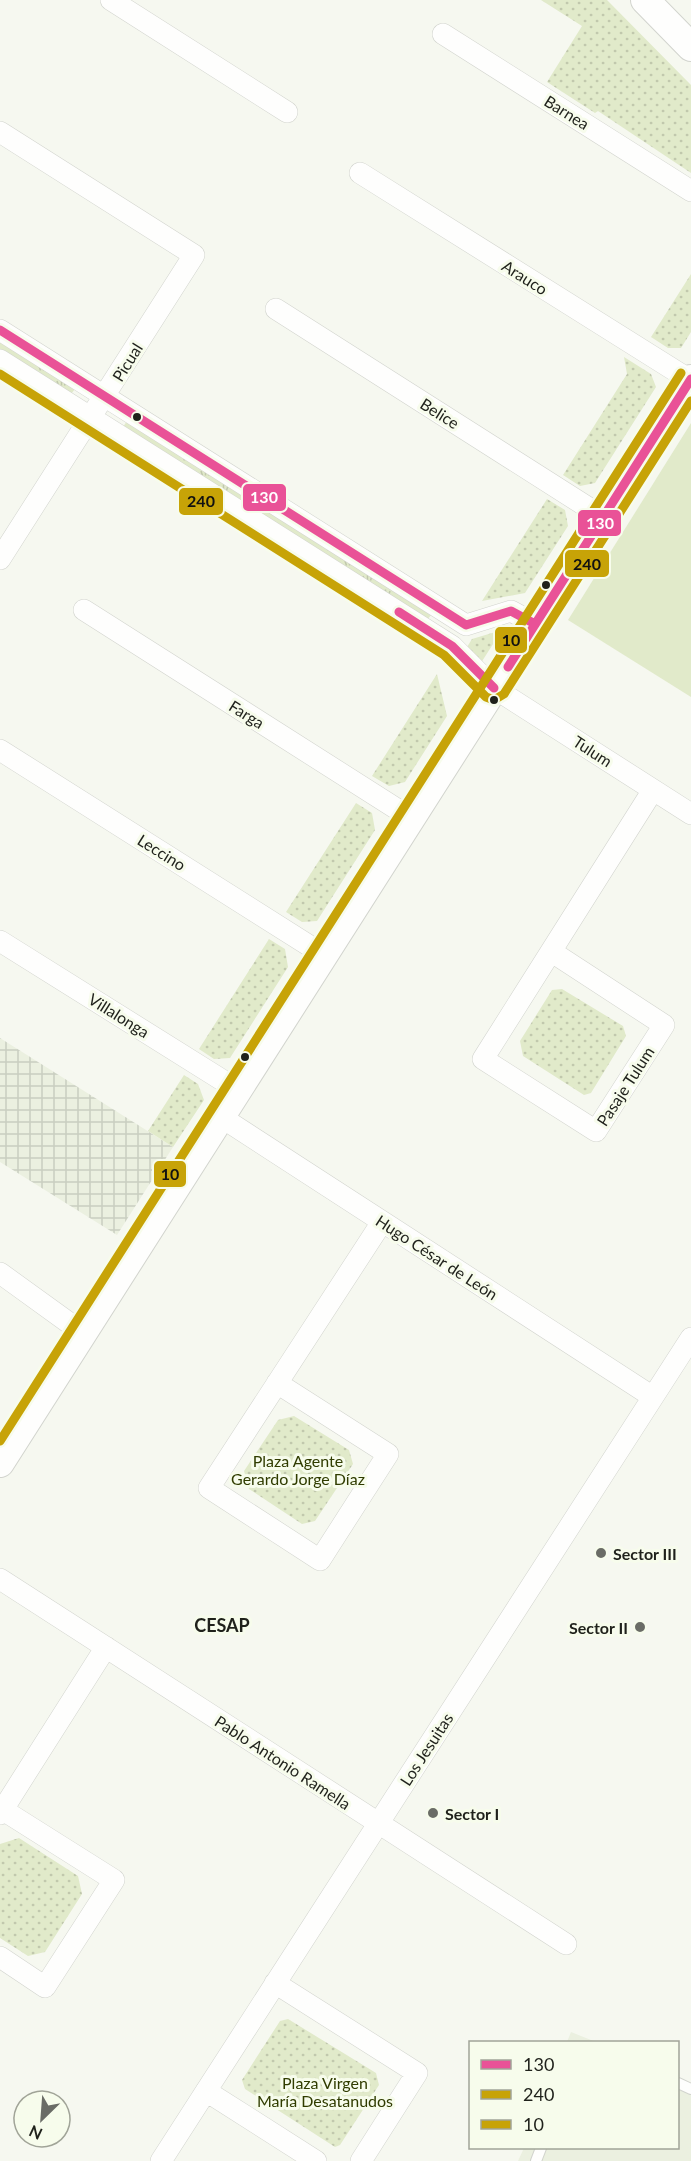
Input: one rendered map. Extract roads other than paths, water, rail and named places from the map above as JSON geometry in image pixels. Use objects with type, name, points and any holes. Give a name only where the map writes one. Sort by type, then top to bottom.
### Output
[{"type":"main road","points":[[645,0],[691,47]]},
{"type":"main road","points":[[0,1463],[691,380]]},
{"type":"street","points":[[111,0],[287,112]]},
{"type":"street","name":"Barnea","points":[[443,34],[691,191]]},
{"type":"street","name":"Picual","points":[[0,132],[194,255],[0,559]]},
{"type":"street","name":"Arauco","points":[[360,173],[691,380]]},
{"type":"street","name":"Belice","points":[[276,309],[603,517]]},
{"type":"street","points":[[0,330],[466,625]]},
{"type":"street","name":"Tulum","points":[[0,360],[452,646],[494,688],[691,814]]},
{"type":"street","name":"Farga","points":[[84,610],[411,818]]},
{"type":"street","points":[[452,646],[466,625],[511,611],[535,624]]},
{"type":"street","name":"Leccino","points":[[0,750],[324,955]]},
{"type":"street","name":"Pasaje Tulum","points":[[552,952],[664,1025],[596,1131],[483,1059],[653,790]]},
{"type":"street","name":"Villalonga","points":[[0,941],[238,1090]]},
{"type":"street","name":"Hugo César de León","points":[[220,1117],[652,1397]]},
{"type":"street","points":[[277,1383],[388,1454],[320,1560],[209,1488],[277,1383],[382,1222]]},
{"type":"street","points":[[0,1273],[83,1333]]},
{"type":"street","name":"Los Jesuitas","points":[[161,2161],[691,1338]]},
{"type":"street","name":"Pablo Antonio Ramella","points":[[0,1579],[566,1944]]},
{"type":"street","points":[[0,1957],[45,1987],[114,1880],[1,1812],[106,1647]]},
{"type":"street","points":[[275,1983],[417,2073],[361,2161]]},
{"type":"street","points":[[206,2091],[316,2161]]},
{"type":"place","name":"Sector III","points":[[601,1553]]},
{"type":"place","name":"Sector II","points":[[640,1627]]},
{"type":"place","name":"Sector I","points":[[433,1813]]},
{"type":"district","name":"CESAP","points":[[222,1625]]},
{"type":"park label","name":"Plaza Agente Gerardo Jorge Díaz","points":[[298,1469]]},
{"type":"park label","name":"Plaza Virgen María Desatanudos","points":[[325,2091]]}]
